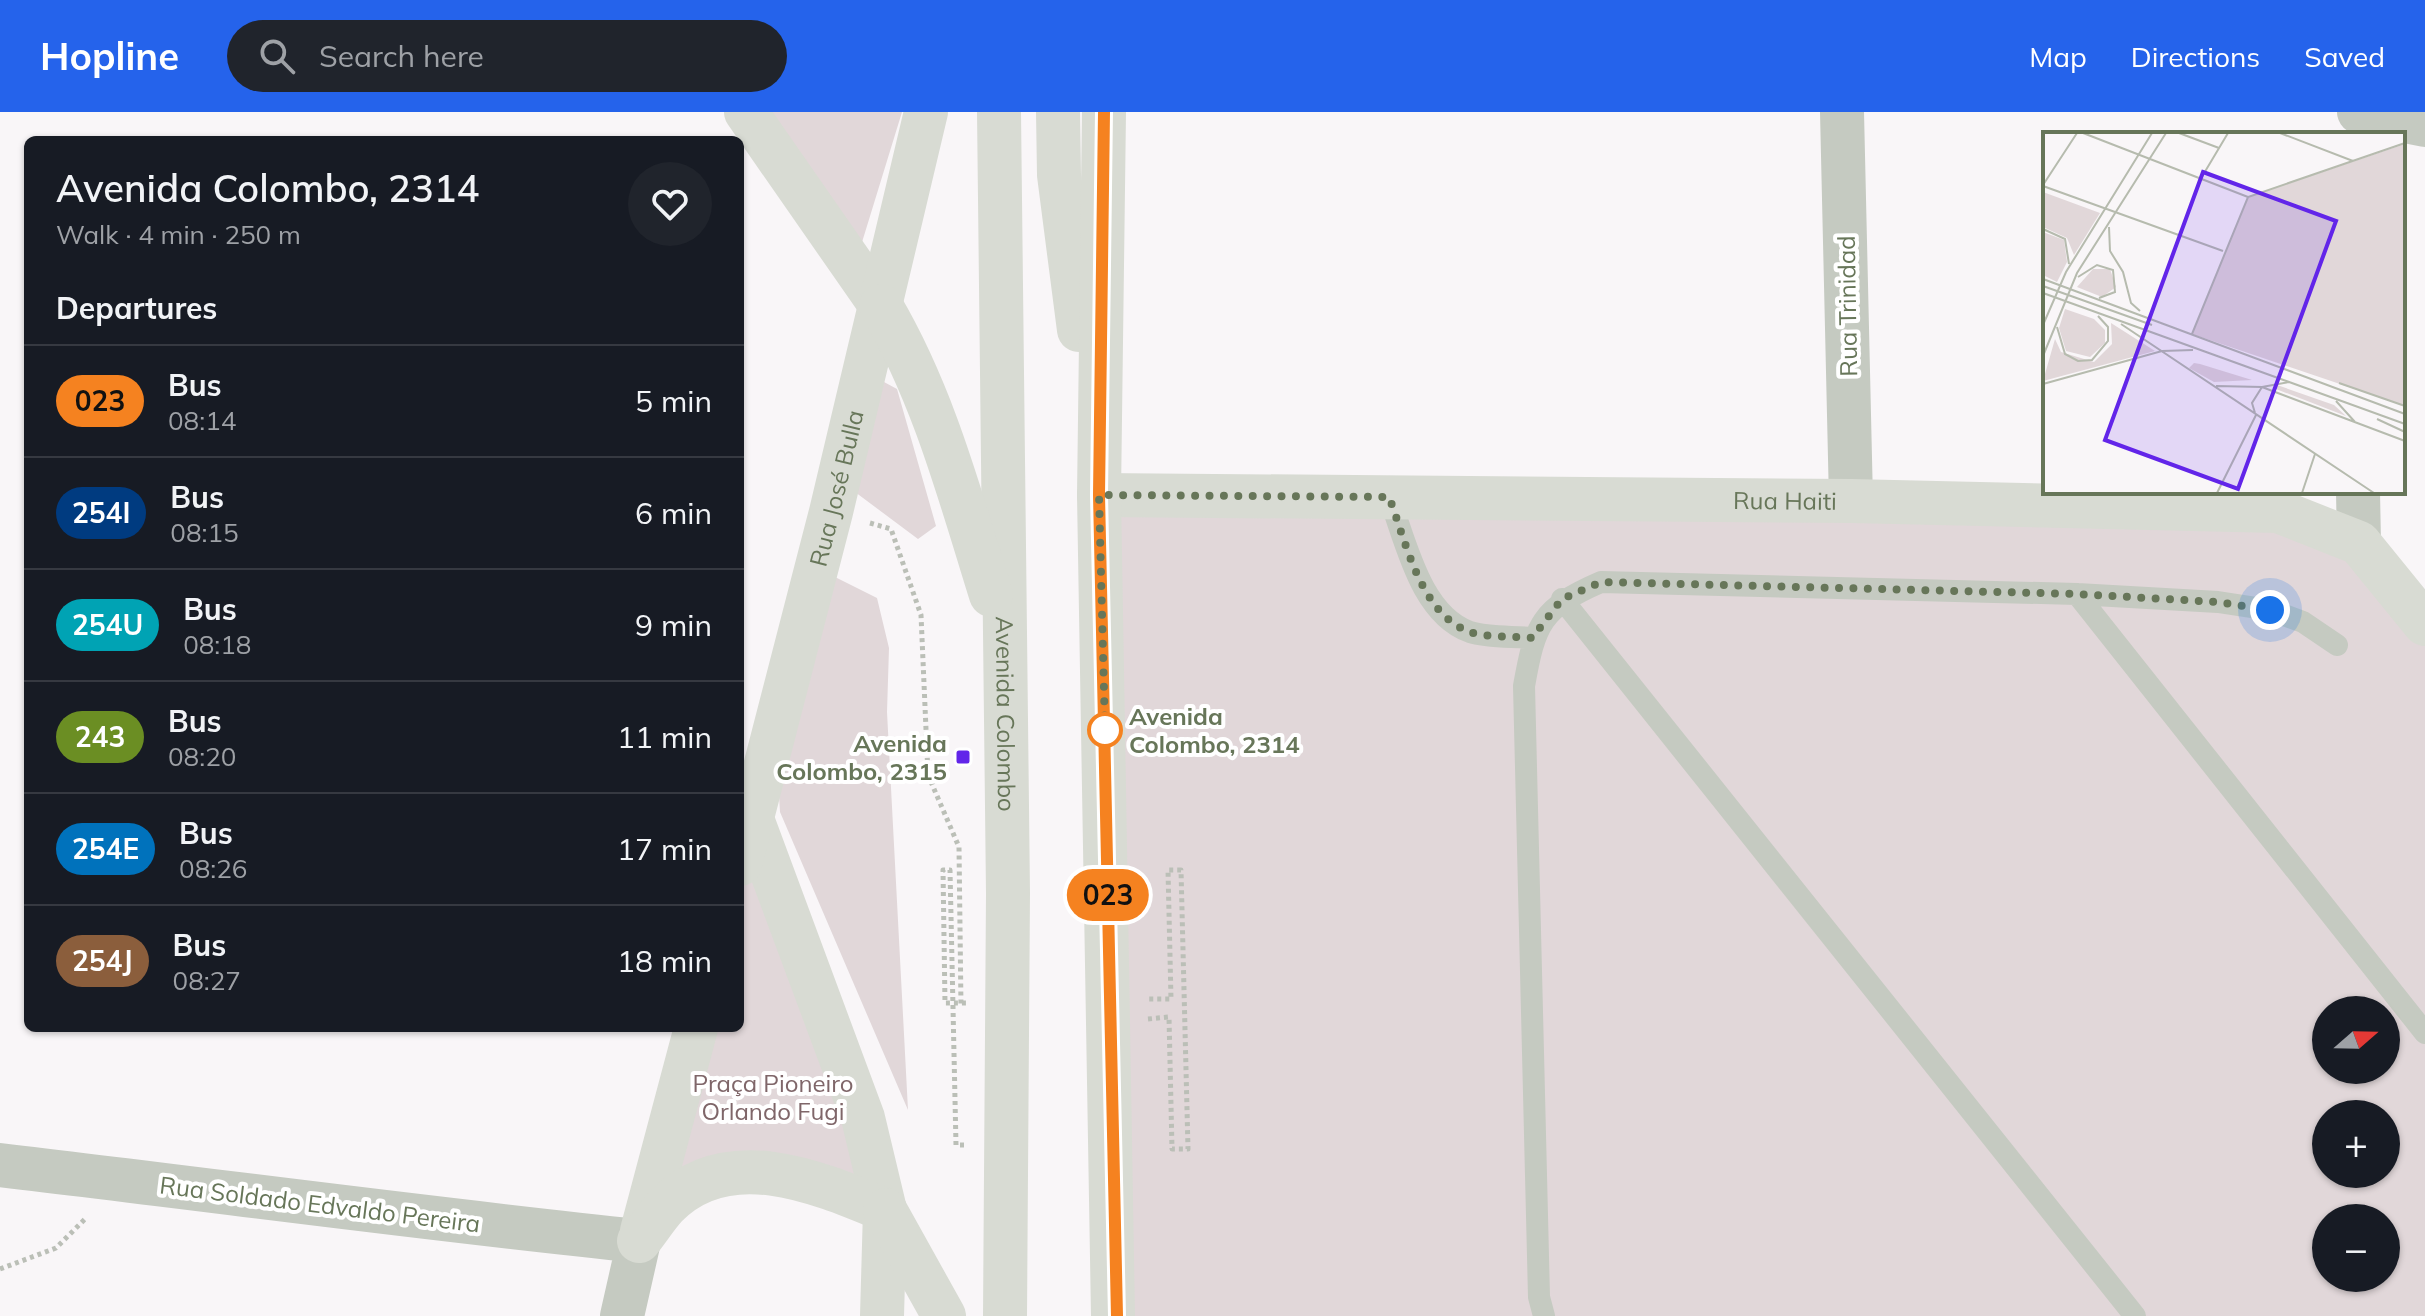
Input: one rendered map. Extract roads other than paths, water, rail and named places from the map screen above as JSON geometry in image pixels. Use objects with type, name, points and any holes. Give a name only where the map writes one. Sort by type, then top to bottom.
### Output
[{"type":"main road","points":[[746,112],[881,306],[907,350],[931,404],[1005,639]]},
{"type":"main road","name":"Rua José Bulla","points":[[744,849],[831,512],[926,112]]},
{"type":"main road","name":"Avenida Colombo","points":[[999,112],[1008,893],[1005,1316]]},
{"type":"main road","points":[[1058,112],[1059,175],[1099,495]]},
{"type":"main road","points":[[1104,112],[1099,495],[1125,1010],[1115,1316]]},
{"type":"main road","points":[[1099,495],[1128,277],[1135,112]]},
{"type":"main road","name":"Rua Haiti","points":[[1099,495],[1851,501],[2278,511],[2359,543],[2425,624]]},
{"type":"main road","points":[[752,819],[863,1118],[885,1210],[882,1316]]},
{"type":"main road","points":[[639,1241],[695,1032]]},
{"type":"main road","points":[[639,1241],[666,1206],[691,1187],[727,1173],[773,1172],[821,1184],[885,1210],[944,1316]]},
{"type":"street","name":"Rua Trinidad","points":[[1842,112],[1851,501]]},
{"type":"street","points":[[2350,112],[2351,132]]},
{"type":"street","points":[[2359,112],[2425,125]]},
{"type":"street","points":[[2358,494],[2359,543]]},
{"type":"street","name":"Rua Soldado Edvaldo Pereira","points":[[0,1165],[441,1221],[639,1241]]},
{"type":"street","points":[[622,1316],[639,1241]]},
{"type":"lane","points":[[1389,497],[1418,574],[1437,608],[1470,632],[1532,638]]},
{"type":"lane","points":[[1544,1316],[1539,1297],[1524,686],[1532,638],[1562,599],[1601,582],[2077,594],[2218,602],[2270,610],[2303,622],[2337,645]]},
{"type":"lane","points":[[2077,594],[2425,1033]]},
{"type":"lane","points":[[1562,599],[2135,1316]]},
{"type":"place","name":"Avenida Colombo, 2314","points":[[1105,730]]},
{"type":"place","name":"Avenida Colombo, 2315","points":[[963,757]]},
{"type":"park label","name":"Praça Pioneiro Orlando Fugi","points":[[773,1097]]}]
